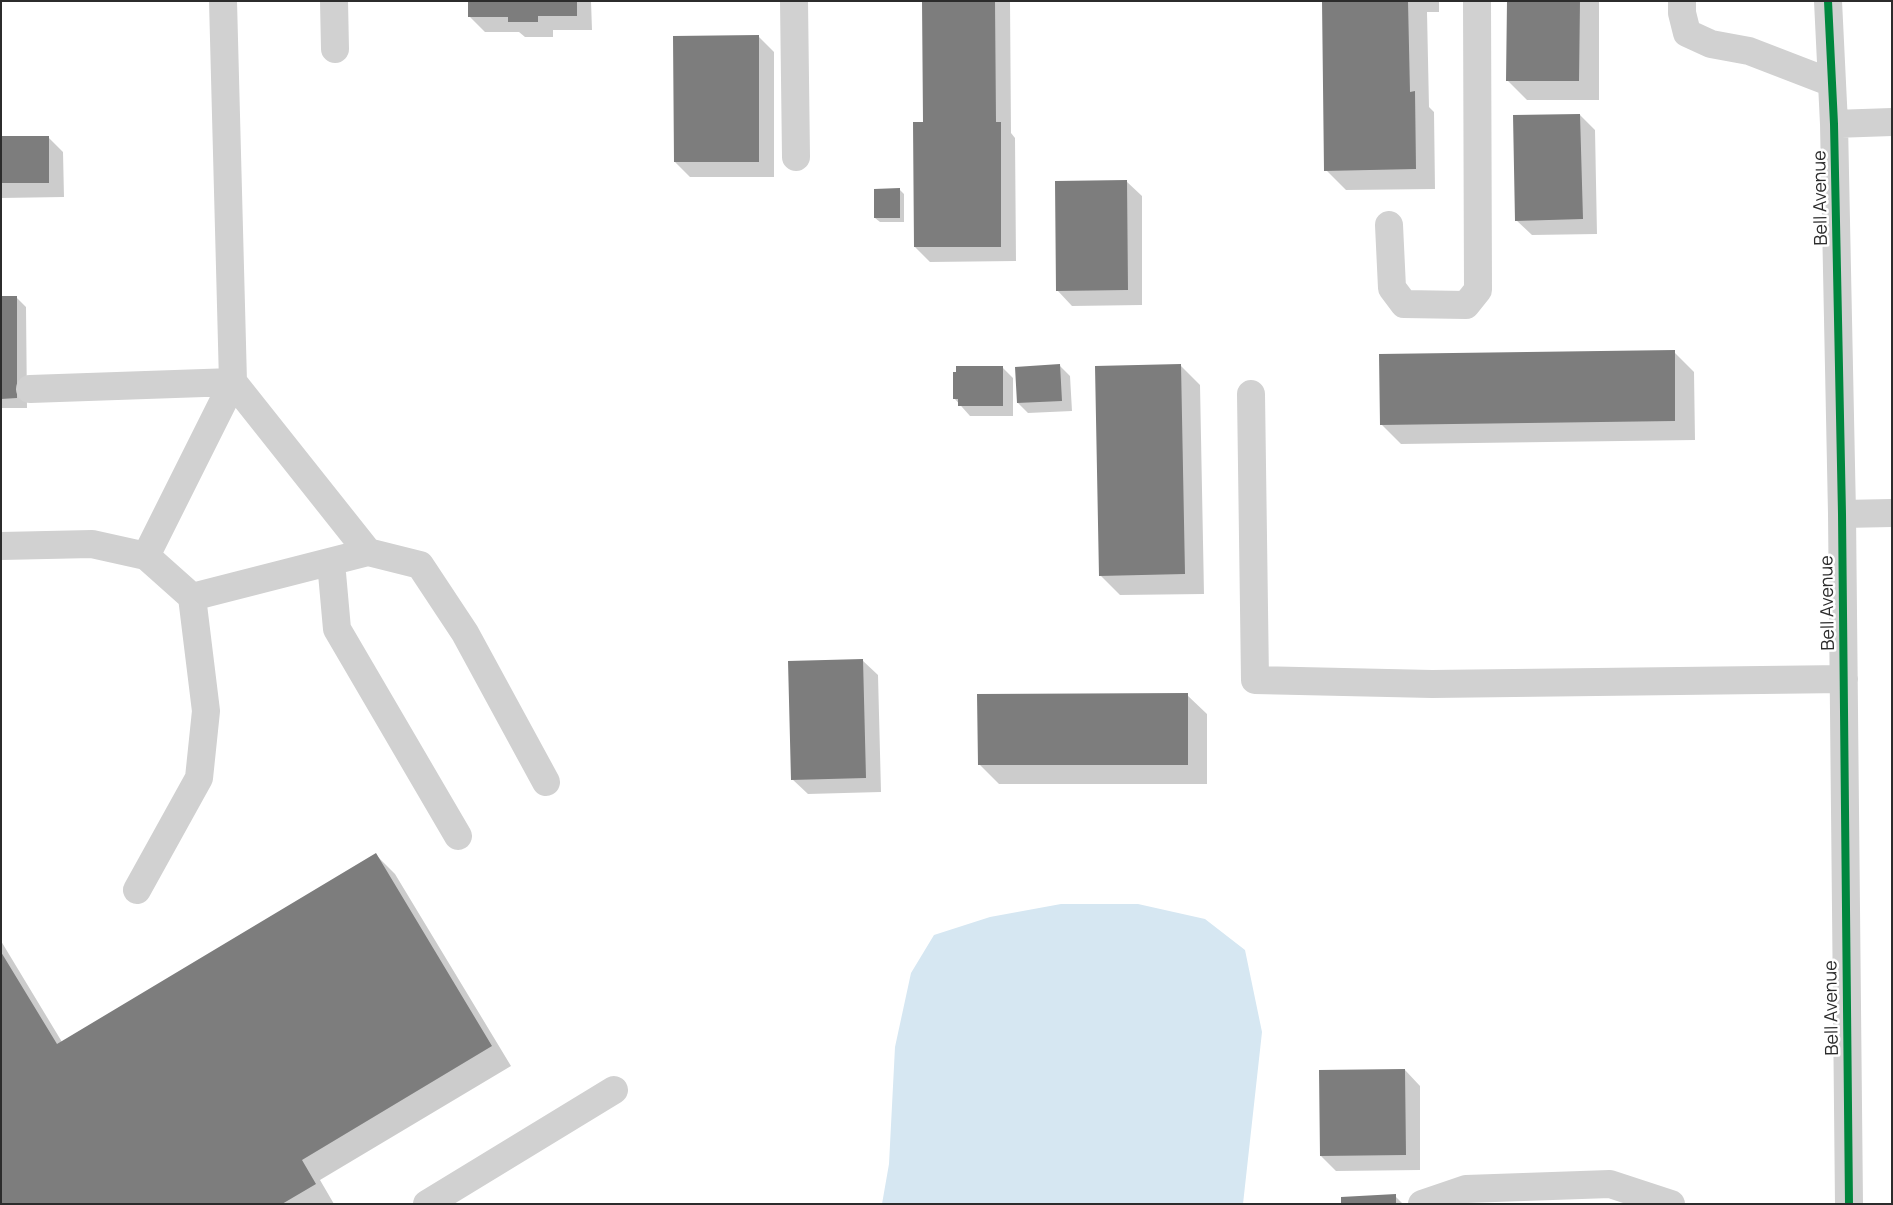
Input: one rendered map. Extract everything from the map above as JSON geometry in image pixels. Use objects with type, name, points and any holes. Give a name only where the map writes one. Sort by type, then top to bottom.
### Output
[{"type":"street","points":[[146,556],[232,382],[223,1]]},
{"type":"street","points":[[334,1],[335,49]]},
{"type":"street","points":[[794,1],[796,157]]},
{"type":"street","points":[[1389,225],[1392,288],[1404,304],[1466,305],[1478,290],[1477,1]]},
{"type":"street","points":[[1682,1],[1682,13],[1687,32],[1711,44],[1749,51],[1832,83]]},
{"type":"street","name":"Bell Avenue","points":[[1828,1],[1834,124],[1842,514],[1849,1204]]},
{"type":"street","points":[[1834,124],[1892,122]]},
{"type":"street","points":[[30,389],[232,382]]},
{"type":"street","points":[[232,382],[368,552]]},
{"type":"street","points":[[1251,394],[1255,680],[1432,684],[1844,679]]},
{"type":"street","points":[[1842,514],[1892,513]]},
{"type":"street","points":[[1,546],[92,544],[146,556],[192,597],[206,711],[199,778],[137,890]]},
{"type":"street","points":[[192,597],[368,552],[420,565],[465,633],[546,782]]},
{"type":"street","points":[[331,562],[337,629],[458,836]]},
{"type":"street","points":[[427,1204],[614,1090]]},
{"type":"street","points":[[1422,1204],[1466,1189],[1610,1184],[1670,1204]]},
{"type":"water","points":[[1061,904],[1138,904],[1205,919],[1245,950],[1262,1032],[1243,1204],[882,1204],[889,1164],[895,1047],[911,973],[934,935],[990,917]]},
{"type":"building","points":[[468,1],[577,1],[577,16],[538,16],[538,22],[508,22],[508,17],[468,17]]},
{"type":"building","points":[[922,1],[995,1],[996,122],[1001,122],[1001,247],[914,247],[913,122],[923,122]]},
{"type":"building","points":[[1322,1],[1408,1],[1410,92],[1415,91],[1416,169],[1324,171]]},
{"type":"building","points":[[1507,1],[1580,1],[1579,81],[1506,81]]},
{"type":"building","points":[[759,35],[759,162],[674,162],[673,36]]},
{"type":"building","points":[[1580,114],[1583,219],[1515,221],[1513,115]]},
{"type":"building","points":[[1,136],[49,136],[49,183],[1,183]]},
{"type":"building","points":[[1127,180],[1128,290],[1056,291],[1055,181]]},
{"type":"building","points":[[900,188],[900,218],[874,218],[874,189]]},
{"type":"building","points":[[1,296],[17,296],[17,398],[1,399]]},
{"type":"building","points":[[1675,350],[1675,421],[1380,425],[1379,354]]},
{"type":"building","points":[[1060,364],[1062,401],[1017,403],[1015,367]]},
{"type":"building","points":[[1181,364],[1185,574],[1099,576],[1095,366]]},
{"type":"building","points":[[956,366],[1003,366],[1003,406],[958,406],[958,399],[953,399],[953,372],[956,372]]},
{"type":"building","points":[[863,659],[866,778],[791,780],[788,661]]},
{"type":"building","points":[[1188,693],[1188,765],[978,765],[977,694]]},
{"type":"building","points":[[376,853],[492,1046],[302,1160],[316,1184],[282,1204],[1,1204],[1,952],[57,1044]]},
{"type":"building","points":[[1405,1069],[1406,1155],[1320,1156],[1319,1070]]},
{"type":"building","points":[[1396,1194],[1396,1204],[1341,1204],[1341,1197]]},
{"type":"cycle path","points":[[1828,1],[1834,124],[1842,514],[1849,1204]]}]
